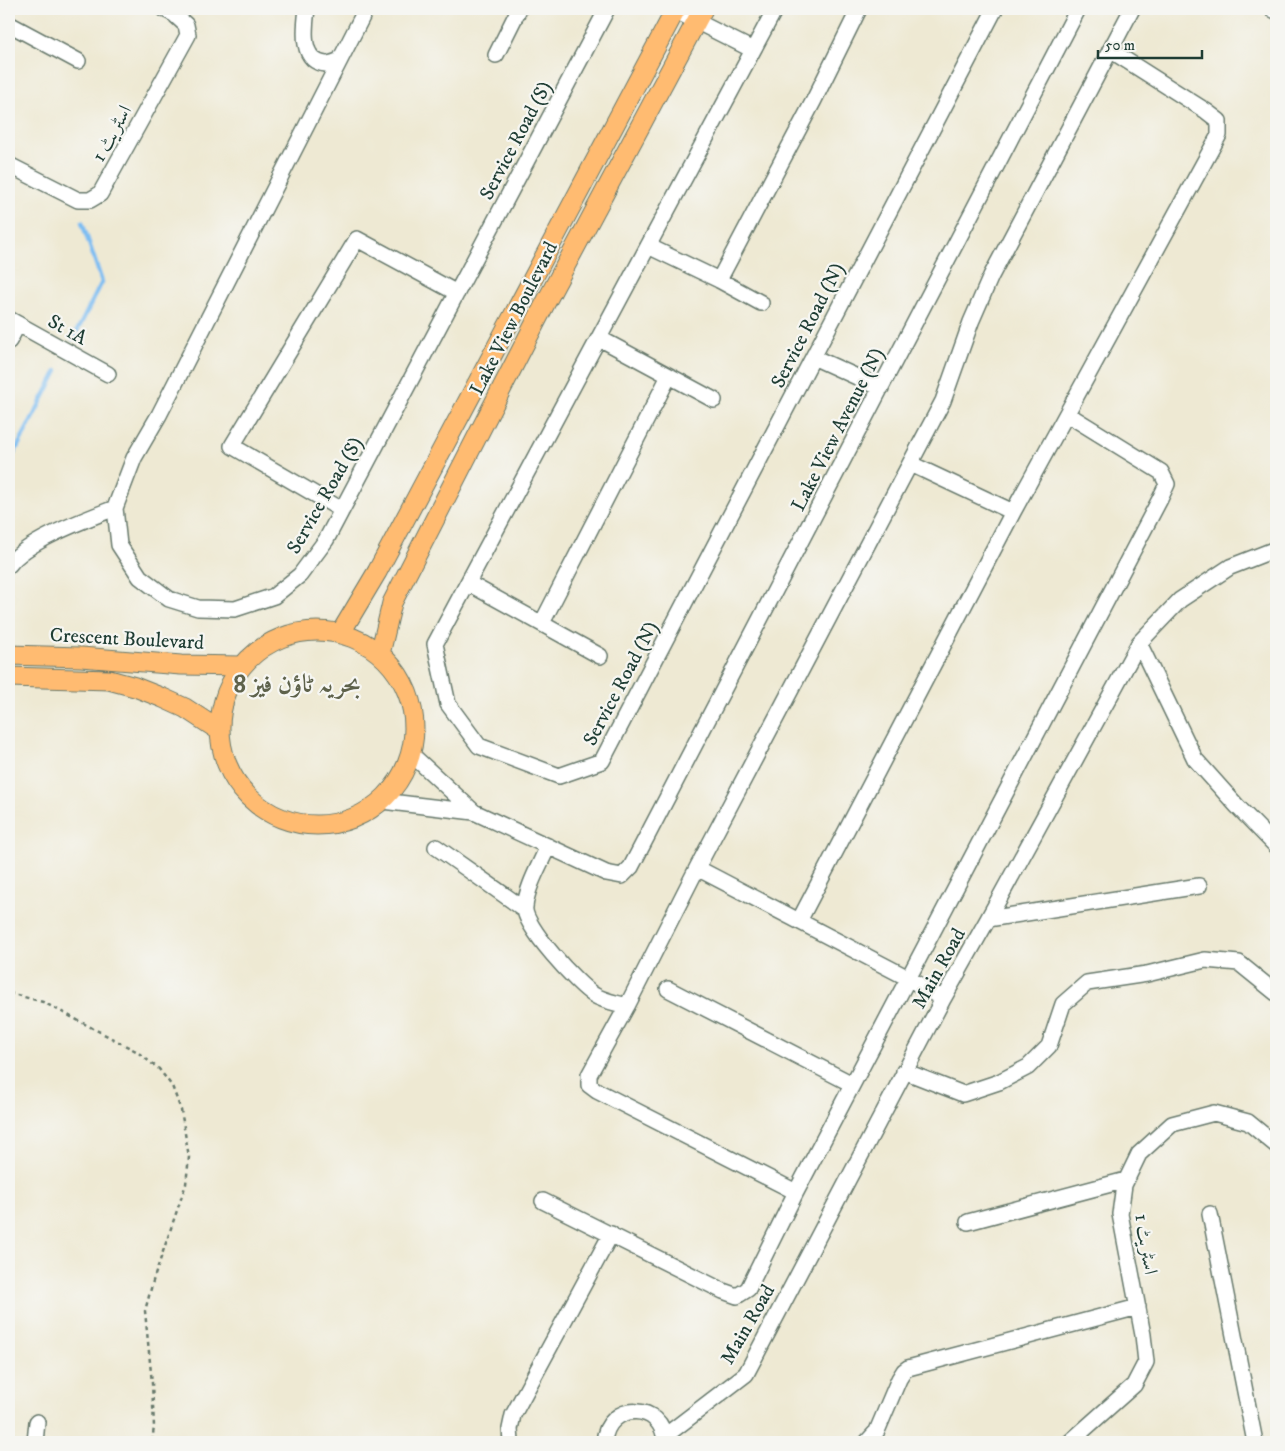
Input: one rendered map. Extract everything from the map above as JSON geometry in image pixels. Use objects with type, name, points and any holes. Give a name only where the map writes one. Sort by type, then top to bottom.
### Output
[{"type":"main road","name":"Lake View Boulevard","points":[[340,634],[377,572],[674,9]]},
{"type":"main road","name":"Lake View Boulevard","points":[[380,654],[392,603],[546,302],[700,15]]},
{"type":"main road","points":[[322,631],[340,634],[368,645],[380,654],[398,675],[410,699],[414,717],[414,736],[411,754],[404,771],[394,787],[382,801],[363,814],[343,822],[321,826],[299,824],[278,818],[258,807],[243,792],[230,774],[222,752],[221,713],[225,696],[232,680],[242,666],[270,644],[286,636],[304,632],[322,631]]},
{"type":"main road","name":"Crescent Boulevard","points":[[9,655],[81,657],[182,665],[242,666]]},
{"type":"main road","points":[[9,677],[109,680],[135,687],[185,708],[220,731]]},
{"type":"street","name":"اسٹریٹ 1","points":[[9,165],[78,200],[90,200],[100,194],[188,35],[186,25],[174,14],[164,9]]},
{"type":"street","points":[[307,9],[304,29],[309,55],[317,61],[326,64],[338,61]]},
{"type":"street","name":"Service Road (S)","points":[[366,9],[159,415],[134,458],[115,508],[119,545],[140,578],[169,599],[198,608],[235,609],[274,596],[300,575],[326,540],[607,9]]},
{"type":"street","points":[[496,55],[519,9]]},
{"type":"street","points":[[674,9],[700,15],[754,50]]},
{"type":"street","name":"Service Road (N)","points":[[775,9],[435,644],[448,704],[479,746],[559,776],[602,761],[995,9]]},
{"type":"street","points":[[719,280],[814,100],[859,9]]},
{"type":"street","name":"Lake View Avenue (N)","points":[[548,846],[606,873],[622,876],[631,867],[1078,9]]},
{"type":"street","points":[[796,1192],[597,1092],[588,1086],[589,1075],[911,464],[943,401],[971,322],[991,276],[1132,9]]},
{"type":"street","points":[[1272,9],[1276,11]]},
{"type":"street","points":[[9,24],[78,61]]},
{"type":"street","points":[[799,921],[1013,512],[1219,135],[1219,122],[1206,111],[1110,50]]},
{"type":"street","points":[[342,510],[232,446],[357,239],[457,293]]},
{"type":"street","points":[[648,246],[719,280],[761,304]]},
{"type":"street","points":[[9,341],[13,321]]},
{"type":"street","name":"St 1A","points":[[13,321],[108,374]]},
{"type":"street","points":[[599,338],[714,400]]},
{"type":"street","points":[[813,358],[881,388]]},
{"type":"street","points":[[542,623],[669,376]]},
{"type":"street","points":[[543,1201],[723,1290],[737,1296],[748,1289],[852,1084],[1167,484],[1160,472],[1067,414]]},
{"type":"street","points":[[911,464],[1013,512]]},
{"type":"street","points":[[9,564],[30,547],[68,526],[115,508]]},
{"type":"street","name":"Main Road","points":[[665,1439],[746,1374],[943,998],[988,920],[1139,643],[1180,600],[1230,567],[1276,549]]},
{"type":"street","points":[[468,583],[600,656]]},
{"type":"street","points":[[1139,643],[1195,759],[1276,846]]},
{"type":"street","points":[[411,754],[474,812]]},
{"type":"street","points":[[382,801],[474,812],[548,846],[530,889],[524,909]]},
{"type":"street","points":[[436,847],[524,909],[530,925],[574,978],[596,996],[627,1006]]},
{"type":"street","points":[[698,868],[943,998]]},
{"type":"street","points":[[988,920],[1199,886]]},
{"type":"street","points":[[904,1071],[963,1094],[999,1082],[1028,1067],[1049,1046],[1063,1004],[1087,983],[1147,974],[1205,960],[1239,964],[1276,993]]},
{"type":"street","points":[[668,989],[852,1084]]},
{"type":"street","name":"اسٹریٹ 1","points":[[1070,1442],[1134,1385],[1146,1362],[1143,1335],[1120,1214],[1124,1184],[1140,1154],[1172,1124],[1214,1113],[1248,1122],[1276,1145]]},
{"type":"street","points":[[968,1222],[1126,1180]]},
{"type":"street","points":[[1210,1214],[1255,1442]]},
{"type":"street","points":[[511,1442],[512,1415],[611,1234]]},
{"type":"street","points":[[867,1442],[877,1431],[898,1379],[908,1368],[1138,1307]]},
{"type":"street","points":[[604,1442],[608,1427],[613,1420],[621,1414],[630,1412],[648,1414],[656,1420],[661,1427],[665,1439]]},
{"type":"street","points":[[35,1442],[37,1422]]},
{"type":"path","points":[[9,993],[43,1002],[136,1051],[159,1068],[172,1086],[181,1110],[189,1158],[186,1184],[153,1281],[145,1311],[152,1383],[154,1427],[152,1442]]},
{"type":"waterway","points":[[73,339],[102,282],[82,222]]},
{"type":"waterway","points":[[9,463],[57,371]]},
{"type":"district","name":"بحریہ ٹاؤن فیز 8","points":[[297,683]]}]
